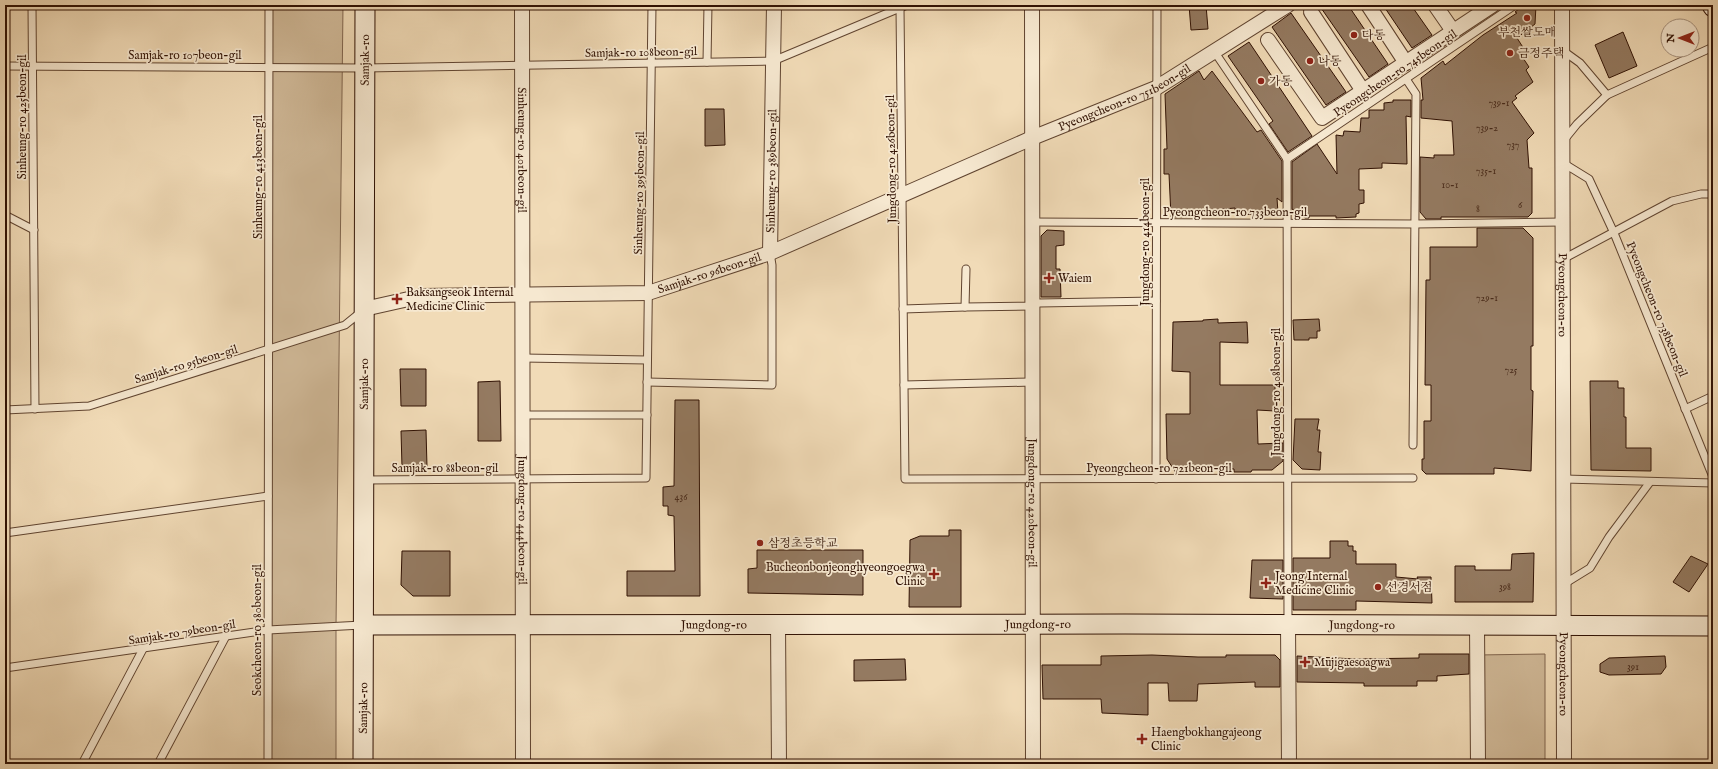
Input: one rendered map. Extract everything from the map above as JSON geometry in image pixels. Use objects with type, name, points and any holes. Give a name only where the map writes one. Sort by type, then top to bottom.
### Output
[{"type":"street","name":"Samjak-ro","points":[[363,764],[365,5]]},
{"type":"street","name":"Sinheung-ro 401beon-gil","points":[[522,5],[523,295]]},
{"type":"street","name":"Sinheung-ro 389beon-gil","points":[[770,253],[774,5]]},
{"type":"street","name":"Jungdong-ro 420beon-gil","points":[[1032,5],[1033,764]]},
{"type":"street","name":"Pyeongcheon-ro 751beon-gil","points":[[1032,138],[1156,88],[1288,5]]},
{"type":"street","points":[[1368,5],[1406,63]]},
{"type":"street","points":[[1435,5],[1453,31]]},
{"type":"street","points":[[1268,40],[1322,118],[1493,5]]},
{"type":"street","name":"Pyeongcheon-ro","points":[[1562,5],[1564,764]]},
{"type":"street","points":[[1311,12],[1363,91]]},
{"type":"street","name":"Samjak-ro 96beon-gil","points":[[364,309],[422,296],[648,293],[770,253],[1032,138]]},
{"type":"street","name":"Jungdong-ro 444beon-gil","points":[[523,295],[523,764]]},
{"type":"street","points":[[778,624],[779,764]]},
{"type":"street","name":"Jungdong-ro","points":[[363,625],[1033,624],[1713,626]]},
{"type":"street","points":[[1288,625],[1289,764]]},
{"type":"street","points":[[1477,625],[1478,764]]},
{"type":"lane","name":"Sinheung-ro 425beon-gil","points":[[32,5],[35,408]]},
{"type":"lane","name":"Sinheung-ro 413beon-gil","points":[[268,350],[269,5]]},
{"type":"lane","name":"Sinheung-ro 395beon-gil","points":[[646,478],[652,5]]},
{"type":"lane","points":[[707,62],[708,5]]},
{"type":"lane","name":"Samjak-ro 108beon-gil","points":[[365,68],[773,61],[907,5]]},
{"type":"lane","name":"Jungdong-ro 414beon-gil","points":[[1156,479],[1157,5]]},
{"type":"lane","name":"Pyeongcheon-ro 745beon-gil","points":[[1287,159],[1515,5]]},
{"type":"lane","name":"Jungdong-ro 426beon-gil","points":[[900,8],[905,479]]},
{"type":"lane","points":[[1562,142],[1577,124],[1607,95],[1713,46]]},
{"type":"lane","points":[[1562,50],[1580,63],[1607,95]]},
{"type":"lane","points":[[1214,51],[1287,159]]},
{"type":"lane","name":"Samjak-ro 107beon-gil","points":[[5,66],[365,68]]},
{"type":"lane","points":[[1406,78],[1416,94],[1413,445]]},
{"type":"lane","name":"Jungdong-ro 408beon-gil","points":[[1287,159],[1288,625]]},
{"type":"lane","name":"Pyeongcheon-ro 738beon-gil","points":[[1563,163],[1589,179],[1614,233],[1713,477]]},
{"type":"lane","points":[[1563,259],[1672,201],[1701,194],[1713,194]]},
{"type":"lane","points":[[5,215],[34,230]]},
{"type":"lane","name":"Pyeongcheon-ro 733beon-gil","points":[[1032,222],[1415,224],[1563,222]]},
{"type":"lane","name":"Sinheung-ro 389beon-gil","points":[[647,382],[772,385],[772,265],[770,253]]},
{"type":"lane","points":[[965,307],[966,269]]},
{"type":"lane","points":[[903,309],[1032,306],[1040,303],[1156,301]]},
{"type":"lane","name":"Samjak-ro 95beon-gil","points":[[5,410],[89,406],[345,325],[364,309]]},
{"type":"lane","name":"Seokcheon-ro 380beon-gil","points":[[268,350],[268,764]]},
{"type":"lane","points":[[523,358],[647,360]]},
{"type":"lane","points":[[904,385],[1032,382]]},
{"type":"lane","points":[[1685,408],[1713,396]]},
{"type":"lane","points":[[523,415],[647,415]]},
{"type":"lane","name":"Samjak-ro 88beon-gil","points":[[364,480],[646,478]]},
{"type":"lane","name":"Pyeongcheon-ro 721beon-gil","points":[[905,479],[1413,478]]},
{"type":"lane","points":[[1564,479],[1713,484]]},
{"type":"lane","points":[[1564,584],[1590,568],[1609,538],[1650,482]]},
{"type":"lane","points":[[5,533],[268,496]]},
{"type":"lane","name":"Samjak-ro 79beon-gil","points":[[5,668],[268,630],[363,625]]},
{"type":"lane","points":[[158,764],[226,636]]},
{"type":"lane","points":[[82,764],[143,649]]},
{"type":"shaded area","points":[[269,5],[343,5],[336,627],[336,764],[268,764]]},
{"type":"shaded area","points":[[1545,654],[1545,764],[1478,764],[1477,655]]},
{"type":"building","points":[[1189,5],[1206,5],[1208,29],[1191,30]]},
{"type":"building","name":"다동","points":[[1319,5],[1348,5],[1388,64],[1369,77]]},
{"type":"building","points":[[1383,5],[1411,5],[1432,35],[1412,48]]},
{"type":"building","points":[[1524,5],[1536,5],[1535,24],[1517,38],[1526,52],[1521,55],[1529,67],[1526,70],[1533,82],[1515,96],[1517,98],[1512,102],[1534,133],[1527,140],[1529,168],[1532,168],[1532,213],[1528,217],[1441,217],[1441,219],[1426,219],[1420,212],[1420,157],[1434,158],[1434,155],[1454,155],[1452,121],[1421,118],[1421,100],[1423,100],[1421,78],[1443,61],[1445,65],[1483,35],[1517,13],[1515,12]]},
{"type":"building","name":"나동","points":[[1291,13],[1346,92],[1326,105],[1272,27]]},
{"type":"building","points":[[1623,32],[1637,66],[1609,78],[1595,45]]},
{"type":"building","name":"가동","points":[[1249,42],[1312,136],[1288,152],[1269,124],[1273,121],[1228,56]]},
{"type":"building","points":[[1199,71],[1204,80],[1212,71],[1257,132],[1261,130],[1282,161],[1282,202],[1277,198],[1278,213],[1235,215],[1235,208],[1212,210],[1212,216],[1171,217],[1169,174],[1164,174],[1164,149],[1167,149],[1165,94]]},
{"type":"building","points":[[1393,100],[1411,100],[1411,117],[1406,116],[1407,164],[1382,163],[1382,168],[1359,169],[1359,190],[1364,190],[1364,203],[1359,204],[1359,213],[1356,214],[1356,217],[1336,218],[1336,216],[1309,216],[1309,218],[1305,218],[1292,209],[1292,162],[1317,144],[1337,174],[1336,135],[1343,136],[1344,131],[1360,132],[1361,118],[1369,118],[1369,110],[1384,110],[1384,103],[1393,102]]},
{"type":"building","points":[[705,109],[724,109],[725,145],[705,146]]},
{"type":"building","points":[[1477,228],[1523,228],[1533,238],[1533,346],[1531,346],[1531,390],[1533,391],[1531,471],[1494,468],[1494,474],[1426,474],[1422,470],[1422,459],[1424,459],[1424,421],[1431,421],[1431,385],[1425,385],[1426,280],[1430,280],[1430,247],[1477,247]]},
{"type":"building","points":[[1047,230],[1064,231],[1064,245],[1056,246],[1056,269],[1060,269],[1061,297],[1041,297],[1041,236]]},
{"type":"building","points":[[1218,319],[1218,323],[1247,322],[1248,343],[1220,342],[1220,385],[1275,385],[1275,411],[1257,410],[1258,444],[1283,443],[1283,461],[1272,470],[1234,472],[1234,469],[1200,467],[1199,470],[1180,468],[1178,473],[1176,473],[1167,459],[1166,414],[1190,414],[1190,372],[1172,371],[1173,322]]},
{"type":"building","points":[[1319,319],[1320,331],[1317,331],[1317,338],[1309,338],[1309,340],[1294,340],[1293,320]]},
{"type":"building","points":[[400,369],[426,369],[426,406],[401,406]]},
{"type":"building","points":[[500,381],[501,441],[478,441],[478,382]]},
{"type":"building","points":[[1590,381],[1618,381],[1618,388],[1624,388],[1626,448],[1651,448],[1651,471],[1591,470]]},
{"type":"building","points":[[675,400],[699,400],[700,596],[627,596],[627,571],[675,571],[674,516],[668,515],[668,506],[663,506],[663,487],[674,486]]},
{"type":"building","points":[[1295,419],[1319,419],[1317,430],[1320,430],[1318,452],[1321,452],[1320,470],[1302,469],[1293,460]]},
{"type":"building","points":[[426,430],[427,467],[402,467],[401,431]]},
{"type":"building","points":[[949,530],[961,530],[961,607],[909,607],[910,540],[920,536],[949,536]]},
{"type":"building","points":[[1330,541],[1348,541],[1348,546],[1353,546],[1353,551],[1356,551],[1356,564],[1396,564],[1396,577],[1418,579],[1417,577],[1431,577],[1432,603],[1356,601],[1356,610],[1293,610],[1293,558],[1330,558]]},
{"type":"building","points":[[757,550],[863,550],[863,595],[748,593],[748,569],[757,568]]},
{"type":"building","points":[[402,551],[450,551],[450,596],[413,596],[401,585]]},
{"type":"building","points":[[1534,553],[1533,602],[1455,602],[1455,566],[1475,566],[1475,570],[1511,570],[1512,554]]},
{"type":"building","points":[[1691,556],[1708,564],[1689,592],[1673,582]]},
{"type":"building","points":[[1252,560],[1283,560],[1283,599],[1250,598]]},
{"type":"building","points":[[1419,654],[1469,654],[1469,674],[1437,676],[1437,681],[1417,681],[1417,686],[1364,686],[1364,683],[1297,682],[1297,656],[1355,659],[1419,658]]},
{"type":"building","points":[[1152,655],[1226,657],[1226,655],[1275,655],[1280,660],[1280,687],[1255,687],[1255,682],[1198,684],[1197,701],[1169,701],[1168,683],[1148,683],[1148,715],[1102,713],[1101,699],[1043,699],[1042,665],[1101,665],[1101,656]]},
{"type":"building","points":[[1665,656],[1666,667],[1661,674],[1609,675],[1600,672],[1600,664],[1609,658]]},
{"type":"building","points":[[905,659],[906,680],[854,681],[854,660]]},
{"type":"place","name":"부천쌀도매","points":[[1527,18]]},
{"type":"place","name":"다동","points":[[1354,35]]},
{"type":"place","name":"금정주택","points":[[1510,53]]},
{"type":"place","name":"나동","points":[[1310,61]]},
{"type":"place","name":"가동","points":[[1261,81]]},
{"type":"place","name":"Waiem","points":[[1049,278]]},
{"type":"place","name":"Baksangseok Internal Medicine Clinic","points":[[397,299]]},
{"type":"place","name":"삼정초등학교","points":[[760,543]]},
{"type":"place","name":"Bucheonbonjeonghyeongoegwa Clinic","points":[[934,574]]},
{"type":"place","name":"Jeong Internal Medicine Clinic","points":[[1266,583]]},
{"type":"place","name":"선경서점","points":[[1378,587]]},
{"type":"place","name":"Mujigaesoagwa","points":[[1305,662]]},
{"type":"place","name":"Haengbokhangajeong Clinic","points":[[1142,739]]}]
